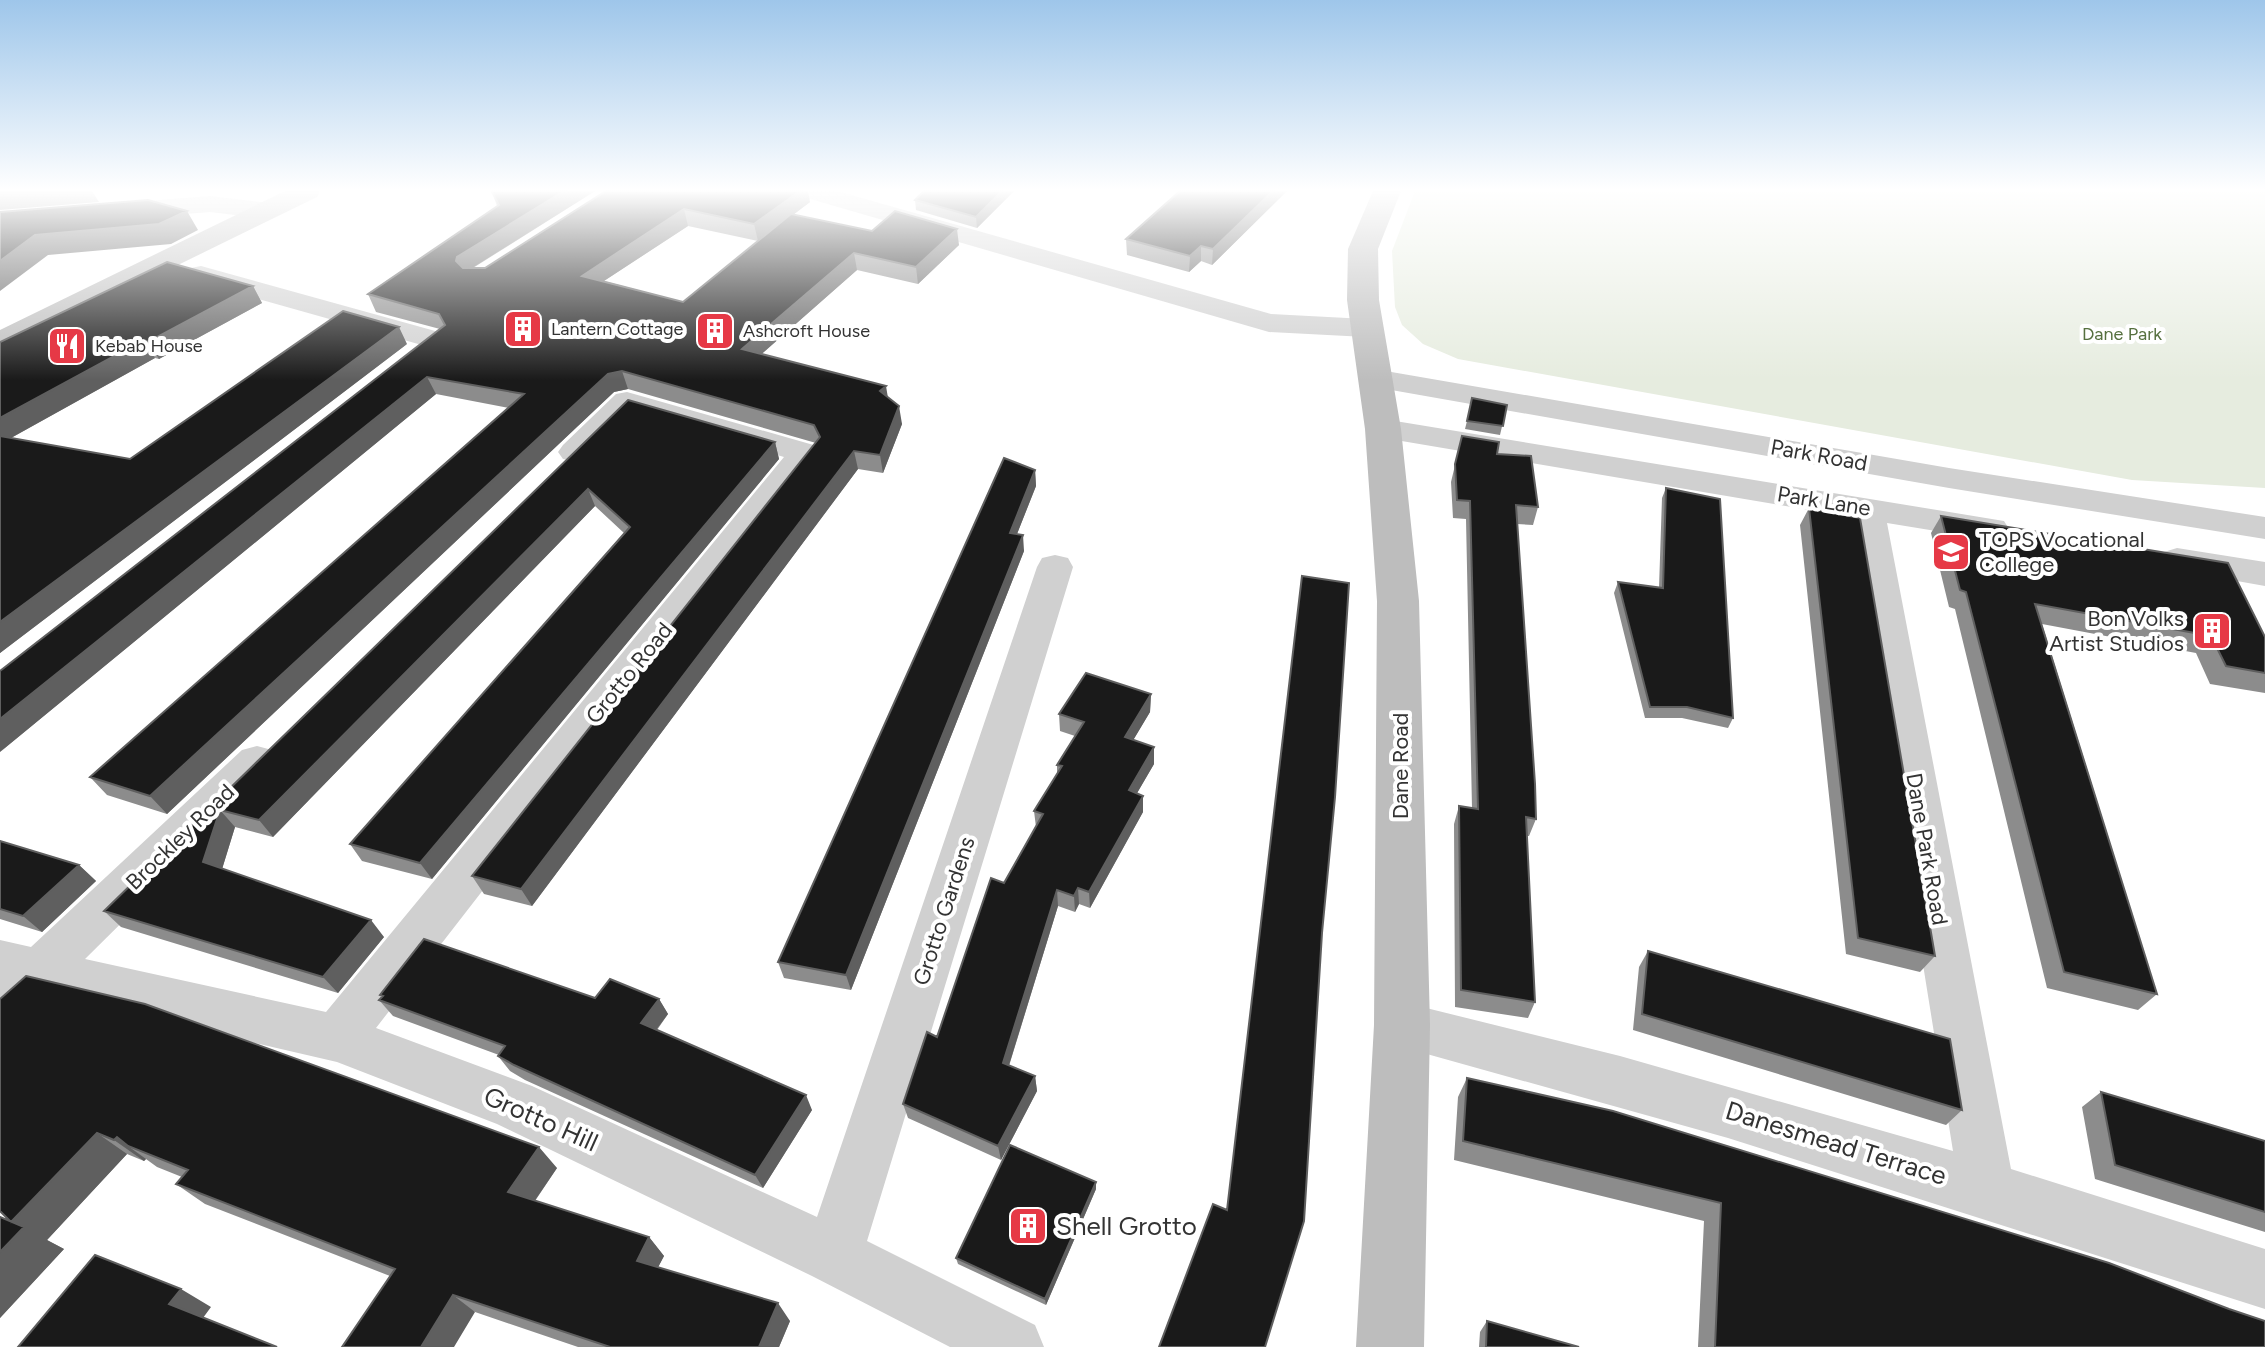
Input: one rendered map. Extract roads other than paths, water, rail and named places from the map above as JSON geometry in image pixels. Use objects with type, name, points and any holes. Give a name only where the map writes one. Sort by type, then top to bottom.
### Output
[{"type":"street","points":[[0,342],[181,254]]},
{"type":"street","points":[[1049,254],[1269,323],[1366,328]]},
{"type":"street","name":"Dane Road","points":[[1363,254],[1366,328],[1383,429],[1398,601],[1402,1025],[1390,1347]]},
{"type":"street","points":[[162,263],[436,340],[399,369]]},
{"type":"street","name":"Park Road","points":[[1374,378],[2265,528]]},
{"type":"street","name":"Grotto Road","points":[[337,1038],[805,453],[627,401],[550,477]]},
{"type":"street","name":"Park Lane","points":[[1383,429],[2021,534]]},
{"type":"street","name":"Dane Park Road","points":[[1867,508],[1987,1189]]},
{"type":"street","points":[[2145,554],[2265,574]]},
{"type":"street","name":"Grotto Gardens","points":[[833,1255],[1055,567]]},
{"type":"street","name":"Brockley Road","points":[[0,1009],[21,966],[280,739]]},
{"type":"street","name":"Grotto Hill","points":[[21,966],[337,1038],[513,1104],[833,1255],[1013,1347]]},
{"type":"street","name":"Danesmead Terrace","points":[[1402,1025],[1581,1068],[1987,1189],[2265,1279]]},
{"type":"place","name":"Lantern Cottage","points":[[523,329]]},
{"type":"place","name":"Ashcroft House","points":[[715,331]]},
{"type":"place","name":"Kebab House","points":[[67,346]]},
{"type":"place","name":"TOPS Vocational College","points":[[1951,552]]},
{"type":"place","name":"Bon Volks Artist Studios","points":[[2212,631]]},
{"type":"place","name":"Shell Grotto","points":[[1028,1226]]},
{"type":"park label","name":"Dane Park","points":[[2122,334]]}]
